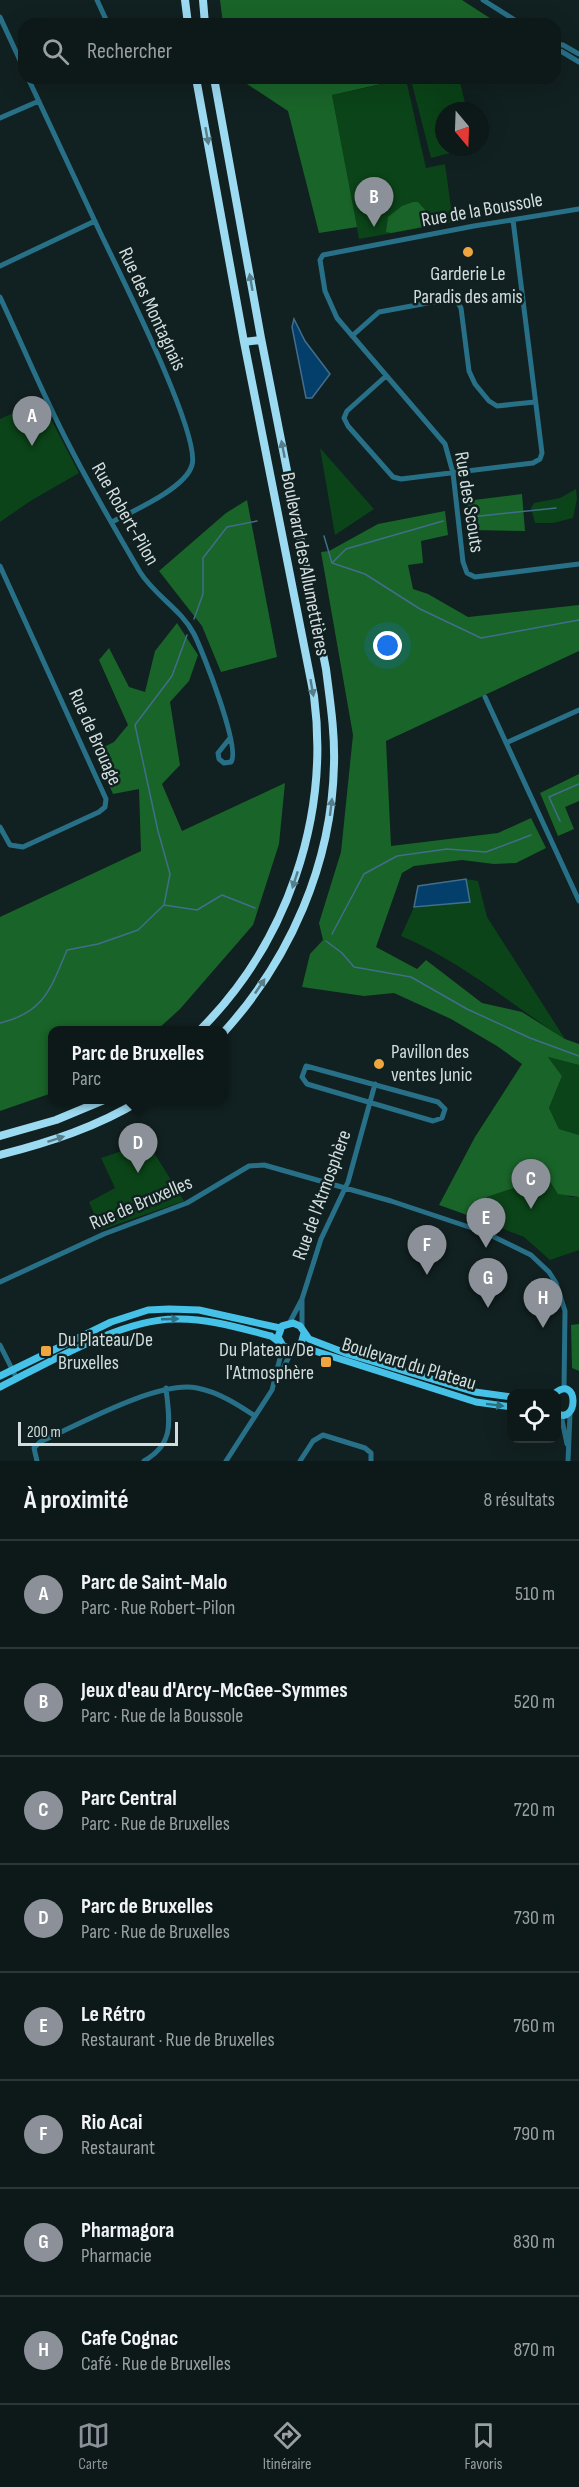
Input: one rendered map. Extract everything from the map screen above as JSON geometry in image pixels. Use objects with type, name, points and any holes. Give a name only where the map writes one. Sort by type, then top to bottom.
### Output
[{"type":"highway","points":[[185,0],[187,18]]},
{"type":"highway","points":[[203,0],[204,18]]},
{"type":"highway","name":"Boulevard des Allumettières","points":[[197,84],[244,342],[314,696],[317,772],[307,837],[284,908],[264,948],[246,976],[203,1026]]},
{"type":"highway","name":"Boulevard des Allumettières","points":[[215,84],[261,340],[326,669],[333,724],[334,764],[326,833],[315,876],[301,915],[275,964],[258,990],[228,1027]]},
{"type":"highway","points":[[244,342],[261,340]]},
{"type":"highway","points":[[0,1136],[56,1120],[94,1104]]},
{"type":"highway","points":[[0,1155],[84,1129],[133,1104]]},
{"type":"main road","points":[[0,1376],[111,1322],[148,1310],[199,1310],[280,1328]]},
{"type":"main road","points":[[0,1387],[117,1331],[156,1320],[203,1321],[271,1336],[281,1344],[296,1348],[303,1342],[303,1331],[297,1324],[290,1322],[280,1328],[278,1334],[281,1344]]},
{"type":"main road","name":"Boulevard du Plateau","points":[[303,1331],[309,1339],[361,1358],[475,1392],[507,1397]]},
{"type":"main road","name":"Boulevard du Plateau","points":[[296,1348],[471,1400],[507,1406]]},
{"type":"main road","points":[[561,1390],[572,1390],[578,1397],[578,1408],[570,1414],[561,1414]]},
{"type":"street","points":[[97,0],[105,18]]},
{"type":"street","points":[[483,0],[512,18]]},
{"type":"street","points":[[0,17],[18,56]]},
{"type":"street","points":[[561,45],[579,54]]},
{"type":"street","points":[[561,51],[579,62]]},
{"type":"street","name":"Rue des Montagnais","points":[[31,84],[169,380],[192,450],[193,460],[187,477],[112,522]]},
{"type":"street","points":[[0,118],[39,101]]},
{"type":"street","name":"Rue de la Boussole","points":[[321,256],[579,209]]},
{"type":"street","points":[[386,376],[347,411],[344,418],[348,426],[395,478],[538,461],[542,453],[513,220]]},
{"type":"street","points":[[0,266],[95,221]]},
{"type":"street","name":"Rue des Scouts","points":[[321,256],[323,283],[328,301],[337,318],[442,439],[453,472],[465,571],[475,577],[579,564]]},
{"type":"street","name":"Rue Robert-Pilon","points":[[0,297],[69,446],[142,575],[182,616],[193,631],[228,724],[230,738]]},
{"type":"street","points":[[352,336],[379,312],[454,298],[461,308],[470,375],[475,384],[489,401],[497,406],[535,402]]},
{"type":"street","name":"Rue de Brouage","points":[[0,566],[106,800],[105,807],[99,812],[23,847],[10,845],[0,826]]},
{"type":"street","points":[[485,697],[579,901]]},
{"type":"street","points":[[506,743],[579,710]]},
{"type":"street","points":[[312,1066],[438,1102],[445,1109],[442,1118],[433,1120],[370,1102],[307,1084],[302,1077],[304,1067],[312,1066]]},
{"type":"street","name":"Rue de l'Atmosphère","points":[[290,1322],[302,1299],[318,1246],[345,1190],[375,1084]]},
{"type":"street","name":"Rue de Bruxelles","points":[[0,1282],[104,1234],[187,1203],[253,1165],[264,1165],[484,1232],[531,1255],[549,1272],[556,1283],[565,1311],[564,1389]]},
{"type":"street","name":"Rue de l'Atmosphère","points":[[302,1299],[303,1331]]},
{"type":"street","points":[[276,1381],[281,1344]]},
{"type":"street","points":[[0,1345],[17,1379]]},
{"type":"street","points":[[226,1461],[296,1348]]},
{"type":"street","points":[[37,1461],[34,1448],[40,1442],[166,1388],[192,1387],[209,1391],[255,1416]]},
{"type":"street","points":[[144,1461],[156,1454],[169,1432],[166,1388]]},
{"type":"street","points":[[568,1461],[570,1414]]},
{"type":"street","points":[[561,1422],[567,1446]]},
{"type":"street","points":[[300,1461],[313,1441],[323,1435],[365,1448],[371,1453],[371,1461]]},
{"type":"green space","points":[[220,0],[462,0],[490,18],[222,18]]},
{"type":"green space","points":[[247,84],[381,84],[332,95],[357,227],[319,233],[288,111]]},
{"type":"green space","points":[[383,84],[407,84],[426,168],[445,164],[453,222],[359,239],[332,95]]},
{"type":"green space","points":[[412,84],[460,84],[465,102],[435,102],[435,156],[439,156],[431,158]]},
{"type":"green space","points":[[418,202],[430,215],[437,216],[438,224],[386,232],[388,217],[402,206]]},
{"type":"green space","points":[[41,400],[79,473],[32,500],[0,522],[0,419]]},
{"type":"green space","points":[[320,448],[374,509],[335,535]]},
{"type":"green space","points":[[576,489],[577,499],[573,518],[553,523],[535,523],[531,508],[534,503],[560,498]]},
{"type":"green space","points":[[522,494],[525,531],[470,530],[466,501]]},
{"type":"green space","points":[[247,500],[277,657],[221,672],[202,626],[159,571],[226,513]]},
{"type":"green space","points":[[445,511],[448,535],[421,541],[423,563],[408,565],[413,589],[428,594],[468,617],[579,605],[579,651],[386,741],[391,846],[498,833],[531,818],[546,848],[516,863],[494,864],[462,860],[414,866],[402,873],[376,947],[417,969],[426,960],[482,1003],[522,1012],[565,1039],[579,1044],[579,1065],[548,1057],[562,1076],[549,1108],[559,1129],[579,1135],[579,1197],[558,1194],[547,1177],[487,1197],[481,1220],[439,1205],[475,1137],[522,1064],[497,1046],[451,1019],[394,993],[364,996],[302,987],[310,954],[323,940],[319,923],[341,852],[353,735],[321,552],[329,551],[378,524]]},
{"type":"green space","points":[[177,623],[198,655],[189,681],[170,702],[180,765],[162,784],[182,831],[285,783],[279,844],[253,925],[180,1009],[161,1026],[48,1026],[48,1094],[0,1111],[0,917],[141,851],[139,789],[113,794],[94,752],[114,742],[128,725],[99,660],[109,648],[129,687],[145,692],[155,651]]},
{"type":"green space","points":[[579,774],[579,801],[565,807],[574,829],[558,836],[540,793]]},
{"type":"green space","points":[[466,879],[478,881],[487,917],[565,1039],[465,970],[401,936],[414,907],[469,902]]},
{"type":"green space","points":[[548,1057],[579,1065],[579,1135],[559,1129],[549,1108],[562,1076]]},
{"type":"green space","points":[[145,1138],[184,1201],[101,1230],[89,1202],[115,1188],[101,1158],[119,1152]]},
{"type":"green space","points":[[547,1177],[570,1197],[579,1197],[579,1250],[550,1260],[524,1237],[481,1220],[487,1197]]},
{"type":"green space","points":[[579,1324],[579,1371],[572,1368],[571,1325]]},
{"type":"water","points":[[294,319],[305,341],[330,374],[312,398],[306,398],[292,327]]},
{"type":"water","points":[[466,879],[470,902],[414,907],[418,886]]},
{"type":"waterway","points":[[471,517],[556,508]]},
{"type":"waterway","points":[[194,619],[203,594],[203,558],[227,527],[257,521]]},
{"type":"waterway","points":[[333,562],[346,549],[443,521]]},
{"type":"waterway","points":[[324,536],[332,563],[365,574],[420,609],[481,638],[579,620]]},
{"type":"waterway","points":[[164,905],[170,874],[158,831],[135,725],[172,676],[187,635]]},
{"type":"waterway","points":[[560,821],[549,797],[579,784]]},
{"type":"waterway","points":[[332,934],[364,874],[397,856],[447,849],[486,852],[531,835]]},
{"type":"waterway","points":[[0,1023],[15,1019],[36,1006],[50,987],[67,950],[98,944],[138,930],[164,905],[197,910],[222,895],[255,908]]},
{"type":"waterway","points":[[326,941],[342,953],[354,967],[411,977],[467,1009],[530,1038],[579,1056]]},
{"type":"place","name":"Jeux d'eau d'Arcy-McGee-Symmes","points":[[374,227]]},
{"type":"place","name":"Garderie Le Paradis des amis","points":[[468,252]]},
{"type":"place","name":"Parc de Saint-Malo","points":[[32,446]]},
{"type":"place","name":"Pavillon des ventes Junic","points":[[379,1064]]},
{"type":"place","name":"Parc de Bruxelles","points":[[138,1173]]},
{"type":"place","name":"Parc Central","points":[[531,1209]]},
{"type":"place","name":"Le Rétro","points":[[486,1248]]},
{"type":"place","name":"Rio Acai","points":[[427,1275]]},
{"type":"place","name":"Pharmagora","points":[[488,1308]]},
{"type":"place","name":"Cafe Cognac","points":[[543,1328]]},
{"type":"place","name":"Du Plateau/De Bruxelles","points":[[46,1351]]},
{"type":"place","name":"Du Plateau/De l'Atmosphère","points":[[326,1362]]}]
